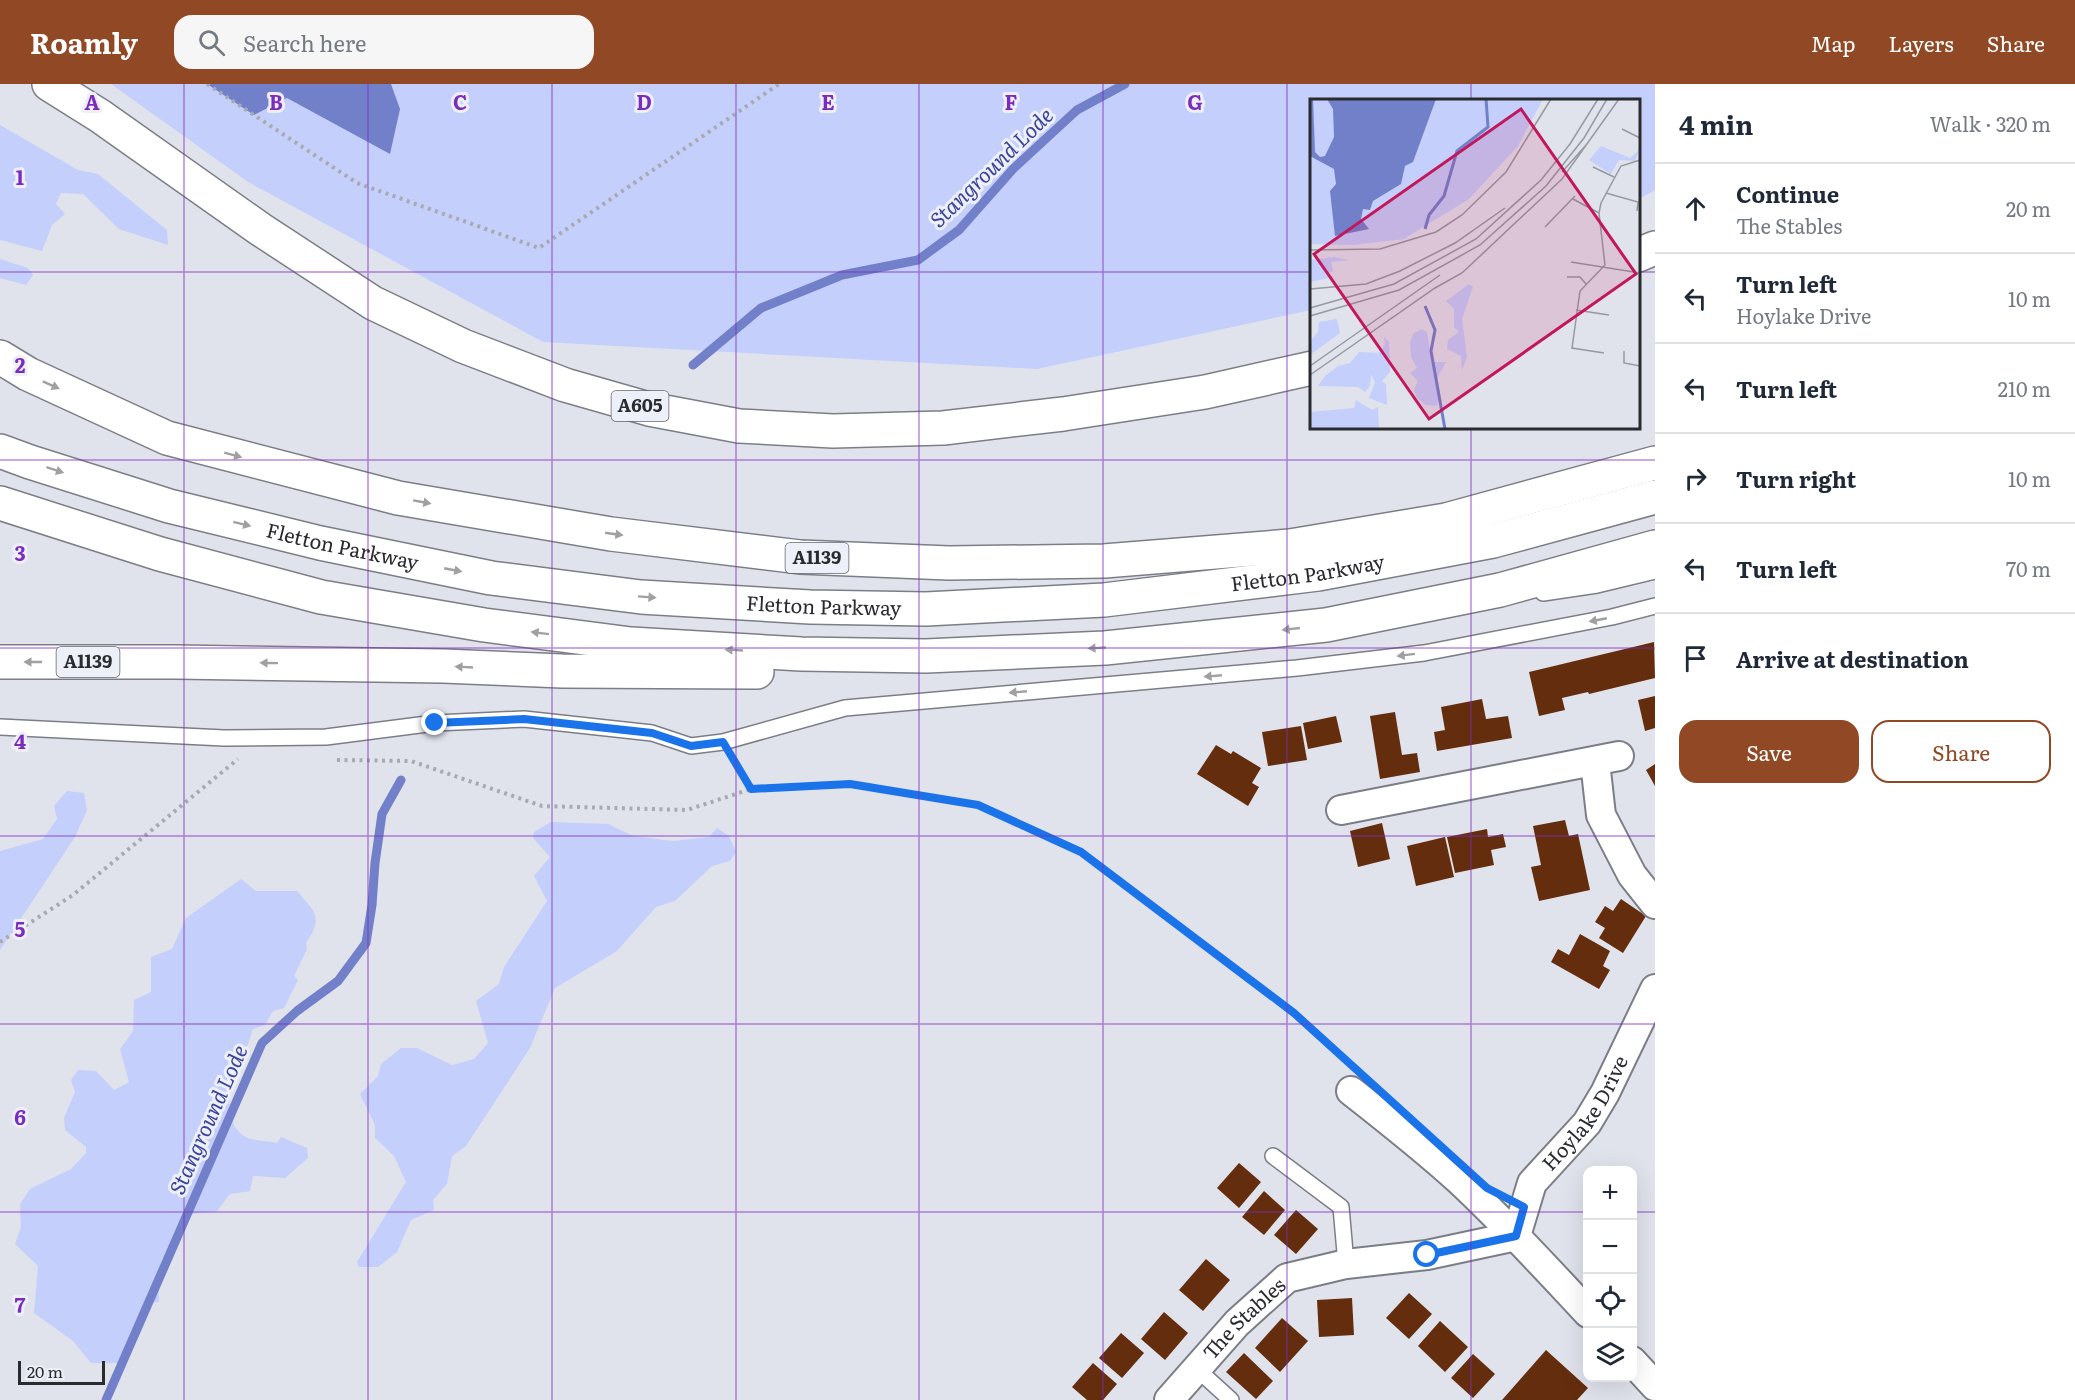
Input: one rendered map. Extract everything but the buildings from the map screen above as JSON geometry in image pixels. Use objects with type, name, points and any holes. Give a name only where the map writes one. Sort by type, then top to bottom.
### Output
[{"type":"main road","name":"A605","points":[[49,84],[100,116],[260,229],[373,303],[463,346],[565,385],[649,409],[739,426],[833,430],[943,428],[1063,414],[1205,392],[1310,368]]},
{"type":"main road","points":[[1640,254],[1655,248]]},
{"type":"main road","name":"A1139","points":[[0,357],[28,374],[167,438],[398,498],[611,534],[800,557],[949,563],[1104,561],[1290,546],[1446,520],[1655,463]]},
{"type":"main road","name":"Fletton Parkway","points":[[0,451],[169,506],[320,543],[491,578],[641,597],[810,607],[926,609],[1104,600],[1318,574],[1493,541],[1655,497]]},
{"type":"main road","name":"A1139","points":[[0,503],[160,554],[321,597],[484,626],[631,644],[801,654],[926,656],[1105,648],[1326,625],[1500,590],[1655,547]]},
{"type":"main road","name":"A1139","points":[[0,662],[222,663],[443,666],[562,671],[783,672],[926,656]]},
{"type":"street","points":[[1341,810],[1607,759],[1601,815],[1632,875],[1655,904]]},
{"type":"street","name":"Hoylake Drive","points":[[1516,1236],[1532,1183],[1587,1123],[1605,1093],[1655,989]]},
{"type":"street","points":[[1353,1080],[1516,1236],[1583,1309]]},
{"type":"street","name":"The Stables","points":[[1169,1400],[1236,1323],[1287,1278],[1346,1264],[1427,1255],[1516,1236]]},
{"type":"street","points":[[1637,1366],[1655,1386]]},
{"type":"lane","points":[[1326,625],[1597,585],[1655,571]]},
{"type":"lane","points":[[0,727],[224,738],[326,737],[435,723],[524,719],[652,733],[691,746],[723,742],[845,708],[1297,668],[1424,653],[1612,617],[1655,606]]},
{"type":"lane","points":[[1273,1156],[1341,1207],[1346,1264]]},
{"type":"lane","points":[[1197,1368],[1231,1400]]},
{"type":"path","points":[[207,84],[357,183],[539,248],[779,84]]},
{"type":"path","points":[[723,742],[751,789]]},
{"type":"path","points":[[0,942],[73,895],[241,757],[231,757]]},
{"type":"path","points":[[330,760],[411,761],[542,806],[687,810],[751,789],[850,784],[978,805],[1081,852],[1294,1013],[1353,1080]]},
{"type":"shaded area","points":[[111,84],[1655,84],[1655,190],[1640,198],[1640,99],[1310,99],[1310,310],[1037,369],[543,342],[248,182]]},
{"type":"shaded area","points":[[0,125],[78,170],[98,174],[167,230],[168,245],[119,229],[83,194],[61,193],[56,204],[65,214],[52,225],[42,251],[0,240]]},
{"type":"shaded area","points":[[0,259],[28,268],[33,275],[26,285],[0,278]]},
{"type":"shaded area","points":[[67,791],[84,793],[87,810],[75,837],[0,950],[0,851],[43,839],[57,819],[54,806]]},
{"type":"shaded area","points":[[551,822],[608,824],[633,836],[673,841],[709,837],[717,828],[729,836],[736,852],[730,861],[712,866],[675,901],[656,907],[617,951],[555,988],[530,1048],[466,1146],[452,1156],[447,1184],[433,1200],[434,1210],[411,1220],[397,1252],[378,1267],[359,1267],[357,1262],[406,1182],[394,1156],[375,1138],[375,1125],[360,1094],[378,1076],[381,1064],[401,1048],[417,1048],[452,1065],[474,1059],[488,1043],[476,1001],[499,984],[504,967],[547,901],[534,876],[550,857],[533,838],[534,832]]},
{"type":"shaded area","points":[[241,879],[256,891],[297,891],[313,910],[316,921],[306,943],[307,949],[294,976],[298,980],[284,1008],[273,1011],[265,1025],[253,1029],[246,1050],[233,1059],[229,1100],[232,1121],[237,1130],[247,1138],[277,1143],[281,1137],[307,1148],[308,1158],[285,1178],[253,1176],[250,1191],[230,1194],[217,1211],[183,1215],[172,1256],[162,1259],[158,1271],[159,1302],[147,1303],[134,1341],[118,1363],[91,1363],[73,1341],[34,1313],[38,1266],[15,1244],[21,1227],[20,1204],[30,1189],[71,1169],[86,1153],[86,1147],[65,1130],[64,1118],[75,1092],[71,1080],[78,1070],[96,1071],[114,1090],[129,1082],[120,1049],[133,1031],[134,1000],[151,992],[151,957],[172,949],[186,918]]},
{"type":"water","points":[[207,84],[391,84],[400,109],[390,154],[287,98],[254,115]]},
{"type":"waterway","name":"Stanground Lode","points":[[693,365],[761,308],[842,275],[918,260],[959,230],[1013,169],[1077,110],[1125,84]]},
{"type":"waterway","name":"Stanground Lode","points":[[106,1400],[262,1043],[297,1011],[338,981],[366,943],[382,814],[401,780]]},
{"type":"route","points":[[435,723],[524,719],[652,733],[691,746],[723,742],[751,789],[850,784],[978,805],[1081,852],[1294,1013],[1487,1188],[1524,1207],[1516,1236],[1427,1255]]}]
